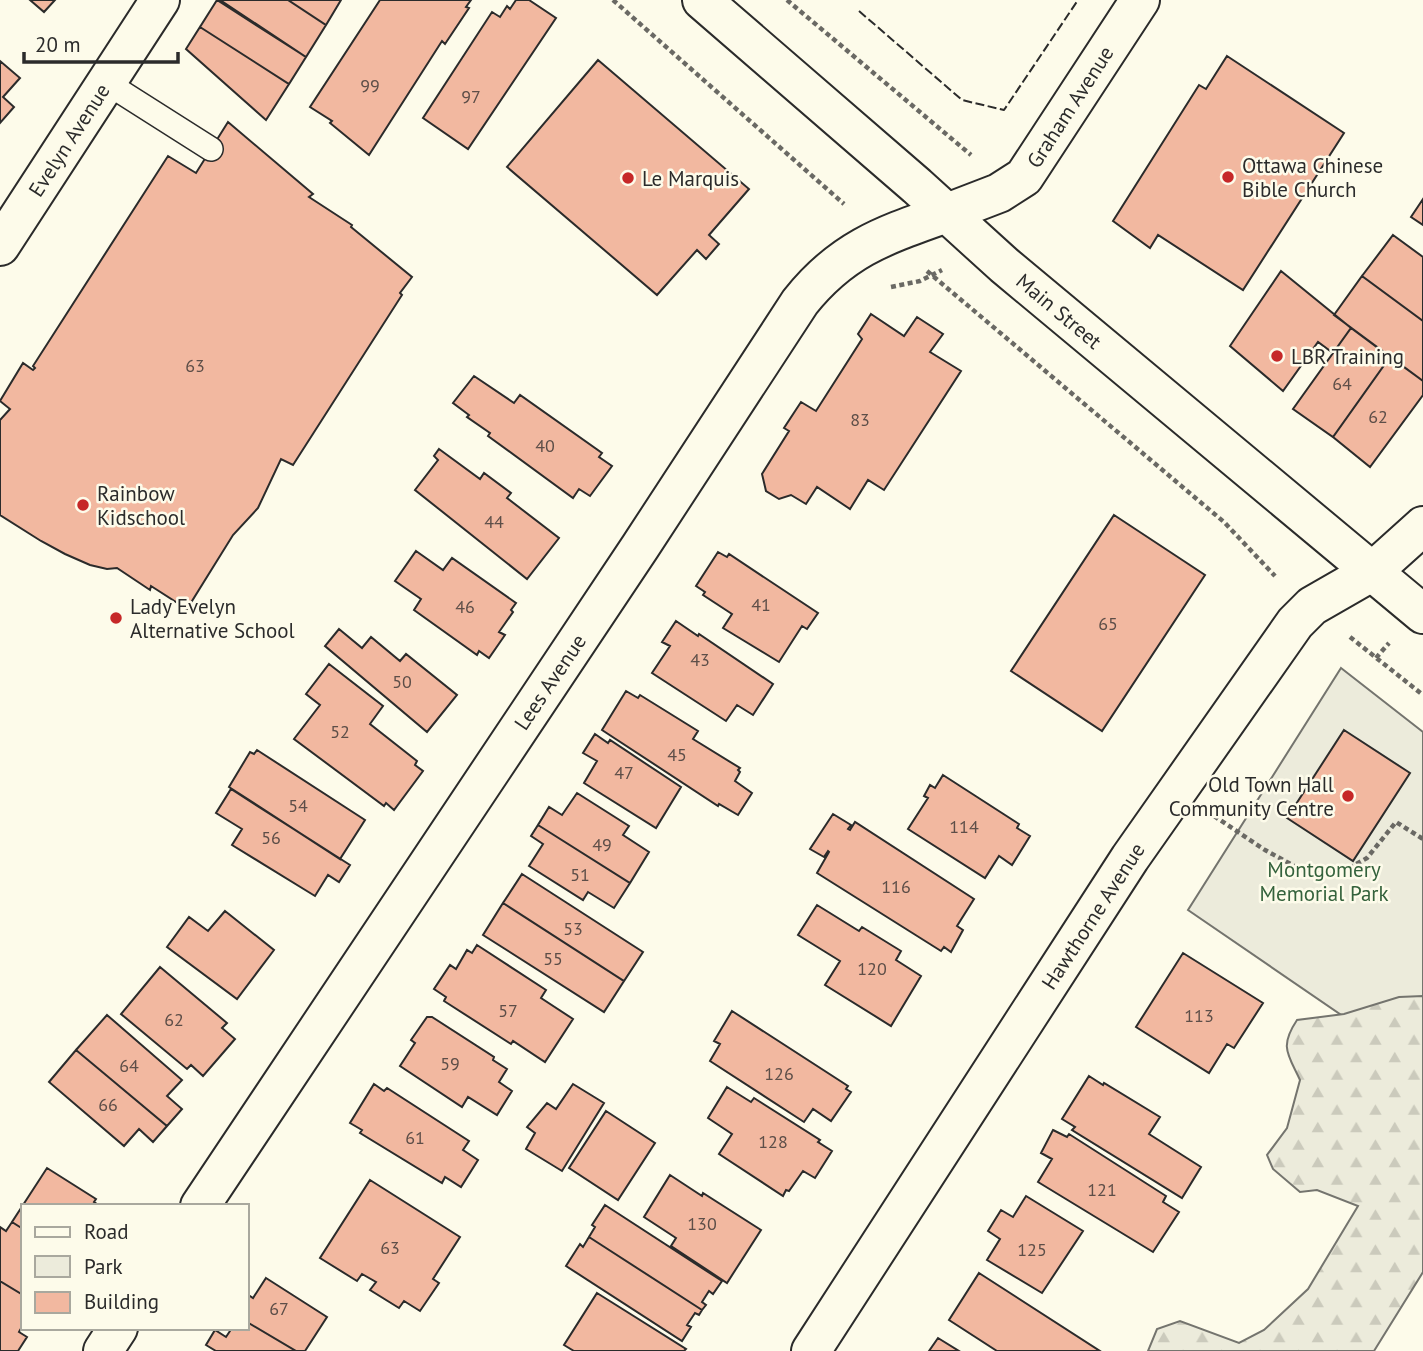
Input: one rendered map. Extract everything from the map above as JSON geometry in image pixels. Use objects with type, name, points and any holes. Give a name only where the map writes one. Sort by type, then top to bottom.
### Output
[{"type":"main road","name":"Evelyn Avenue","points":[[0,246],[160,0]]},
{"type":"main road","name":"Main Street","points":[[702,0],[1013,273],[1423,614]]},
{"type":"main road","name":"Graham Avenue","points":[[947,213],[999,193],[1024,177],[1140,0]]},
{"type":"main road","name":"Lees Avenue","points":[[201,1204],[640,547],[800,302],[832,266],[864,245],[947,213]]},
{"type":"main road","name":"Hawthorne Avenue","points":[[811,1351],[1130,858],[1295,623],[1312,606],[1373,571],[1423,526]]},
{"type":"main road","points":[[103,1351],[117,1330]]},
{"type":"lane","points":[[107,83],[211,149]]},
{"type":"path","points":[[613,0],[814,179],[1224,522],[1276,577],[1423,695]]},
{"type":"path","points":[[787,0],[973,157]]},
{"type":"path","points":[[1203,809],[1265,850],[1307,873],[1337,875],[1367,858],[1396,822],[1423,839]]},
{"type":"green space","name":"Montgomery Memorial Park","points":[[1341,668],[1423,732],[1423,1071],[1188,910]]},
{"type":"green space","points":[[1423,996],[1423,1272],[1374,1351],[1148,1351],[1157,1329],[1180,1321],[1239,1343],[1264,1330],[1308,1289],[1358,1206],[1317,1190],[1300,1192],[1273,1169],[1267,1155],[1287,1128],[1300,1080],[1287,1050],[1291,1029],[1297,1020],[1344,1014],[1399,997]]},
{"type":"building","points":[[30,0],[55,0],[44,12]]},
{"type":"building","points":[[217,0],[306,57],[289,84],[200,27]]},
{"type":"building","points":[[220,0],[288,0],[326,25],[306,57]]},
{"type":"building","points":[[288,0],[341,0],[326,25]]},
{"type":"building","points":[[380,0],[471,0],[466,7],[469,8],[445,44],[442,41],[369,155],[330,123],[332,121],[310,107]]},
{"type":"building","points":[[516,0],[529,0],[556,18],[468,149],[423,118],[492,12],[500,17],[507,6],[510,9]]},
{"type":"building","points":[[200,27],[289,84],[266,120],[186,49]]},
{"type":"building","name":"Ottawa Chinese Bible Church","points":[[1227,56],[1344,133],[1243,290],[1158,235],[1150,248],[1113,221],[1199,85],[1206,89]]},
{"type":"building","name":"Le Marquis","points":[[598,60],[749,189],[709,235],[719,244],[706,259],[697,250],[657,295],[507,167]]},
{"type":"building","points":[[0,61],[20,78],[3,97],[14,107],[0,123]]},
{"type":"building","points":[[228,122],[313,194],[309,197],[352,225],[351,227],[412,277],[293,465],[281,459],[258,508],[233,535],[187,609],[151,586],[150,590],[117,568],[90,565],[65,554],[0,515],[0,420],[10,409],[0,401],[23,363],[33,370],[35,368],[33,366],[168,156],[196,173]]},
{"type":"building","points":[[1423,199],[1423,225],[1411,217]]},
{"type":"building","points":[[1393,235],[1423,257],[1423,321],[1362,276]]},
{"type":"building","points":[[1281,271],[1351,328],[1333,353],[1318,342],[1283,391],[1230,346]]},
{"type":"building","points":[[1362,276],[1423,321],[1423,381],[1334,315]]},
{"type":"building","points":[[871,314],[904,336],[917,317],[943,334],[930,352],[961,371],[884,490],[868,480],[850,509],[817,487],[806,504],[791,495],[779,499],[766,491],[762,474],[789,431],[784,428],[801,402],[816,411],[862,339],[858,334]]},
{"type":"building","points":[[1351,328],[1390,357],[1333,437],[1293,409]]},
{"type":"building","points":[[1390,357],[1423,381],[1423,395],[1370,467],[1333,437]]},
{"type":"building","points":[[474,376],[514,403],[520,395],[602,453],[599,457],[612,466],[590,496],[579,489],[573,498],[488,436],[490,433],[453,403]]},
{"type":"building","points":[[439,449],[480,479],[484,473],[511,493],[507,498],[559,538],[527,579],[415,490],[438,460],[434,456]]},
{"type":"building","points":[[1114,515],[1205,575],[1102,731],[1011,671]]},
{"type":"building","points":[[416,551],[443,570],[452,558],[516,603],[499,632],[505,635],[489,658],[479,651],[477,655],[414,610],[421,599],[395,581]]},
{"type":"building","points":[[718,552],[727,557],[729,554],[818,613],[807,629],[802,626],[779,662],[723,628],[732,614],[703,595],[705,592],[696,586]]},
{"type":"building","points":[[676,621],[773,684],[753,715],[737,705],[726,721],[652,673],[670,646],[662,642]]},
{"type":"building","points":[[339,629],[362,648],[371,637],[400,661],[406,654],[457,695],[427,732],[325,646]]},
{"type":"building","points":[[329,664],[383,706],[370,724],[417,761],[415,765],[423,771],[394,810],[386,803],[384,806],[294,739],[320,705],[306,694]]},
{"type":"building","points":[[626,691],[638,698],[640,695],[698,731],[693,739],[740,768],[735,781],[752,793],[738,815],[719,804],[718,806],[602,730]]},
{"type":"building","name":"Old Town Hall Community Centre","points":[[1344,730],[1410,773],[1353,861],[1287,818]]},
{"type":"building","points":[[595,734],[608,743],[610,740],[681,787],[656,828],[584,783],[597,761],[583,753]]},
{"type":"building","points":[[257,750],[365,820],[340,859],[229,787],[250,752],[254,754]]},
{"type":"building","points":[[943,775],[1019,824],[1017,828],[1030,836],[1012,865],[999,856],[985,878],[908,829],[928,798],[924,796],[930,785],[935,788]]},
{"type":"building","points":[[231,789],[350,865],[339,882],[328,875],[315,896],[232,845],[242,829],[216,813]]},
{"type":"building","points":[[577,793],[629,826],[623,835],[649,852],[630,883],[538,825],[549,807],[562,815]]},
{"type":"building","points":[[833,814],[851,825],[848,829],[850,830],[855,822],[974,899],[957,926],[963,930],[951,952],[944,947],[941,951],[817,873],[829,852],[824,857],[810,849]]},
{"type":"building","points":[[538,825],[630,883],[614,908],[588,892],[583,900],[529,866],[543,844],[531,836]]},
{"type":"building","points":[[522,874],[643,952],[624,981],[503,903]]},
{"type":"building","points":[[503,903],[624,981],[604,1012],[483,935]]},
{"type":"building","points":[[817,905],[859,931],[862,927],[901,951],[896,960],[921,976],[891,1026],[825,985],[840,961],[798,935]]},
{"type":"building","points":[[225,911],[274,950],[237,999],[167,947],[189,917],[208,931]]},
{"type":"building","points":[[477,945],[546,990],[541,998],[573,1019],[545,1062],[513,1041],[511,1044],[444,1001],[446,997],[434,989],[450,965],[456,969],[467,950],[472,953]]},
{"type":"building","points":[[1183,953],[1263,1003],[1234,1048],[1227,1044],[1209,1073],[1136,1027]]},
{"type":"building","points":[[160,967],[227,1023],[222,1028],[235,1039],[203,1076],[191,1065],[187,1069],[121,1014]]},
{"type":"building","points":[[732,1011],[848,1086],[846,1089],[851,1092],[831,1121],[813,1109],[804,1122],[710,1061],[720,1044],[714,1041]]},
{"type":"building","points":[[107,1015],[182,1080],[167,1096],[182,1109],[167,1126],[76,1050]]},
{"type":"building","points":[[427,1017],[432,1017],[494,1057],[493,1060],[507,1069],[499,1082],[512,1091],[497,1115],[468,1097],[462,1107],[400,1066],[415,1043],[411,1040]]},
{"type":"building","points":[[76,1050],[167,1126],[153,1142],[139,1129],[124,1146],[49,1082]]},
{"type":"building","points":[[1089,1076],[1160,1117],[1149,1134],[1201,1167],[1182,1198],[1072,1130],[1075,1127],[1062,1119]]},
{"type":"building","points":[[374,1084],[384,1091],[387,1088],[469,1141],[463,1150],[478,1160],[461,1187],[445,1177],[442,1183],[360,1133],[362,1130],[350,1123]]},
{"type":"building","points":[[573,1084],[604,1103],[562,1171],[526,1149],[535,1133],[527,1127],[547,1103],[556,1109]]},
{"type":"building","points":[[727,1087],[751,1102],[754,1098],[820,1140],[818,1142],[832,1151],[815,1178],[803,1171],[783,1196],[719,1154],[732,1134],[708,1118]]},
{"type":"building","points":[[606,1111],[655,1143],[618,1200],[569,1168]]},
{"type":"building","points":[[1053,1130],[1067,1137],[1069,1134],[1166,1196],[1163,1202],[1179,1212],[1153,1252],[1038,1182],[1052,1159],[1041,1153]]},
{"type":"building","points":[[47,1168],[96,1199],[94,1202],[97,1204],[24,1204]]},
{"type":"building","points":[[670,1175],[761,1230],[727,1283],[671,1246],[676,1238],[644,1217]]},
{"type":"building","points":[[370,1180],[460,1237],[433,1279],[439,1283],[420,1311],[404,1301],[399,1308],[370,1290],[376,1282],[362,1274],[357,1281],[320,1258]]},
{"type":"building","points":[[1026,1196],[1083,1231],[1042,1293],[987,1260],[1000,1239],[988,1231],[1001,1210],[1013,1217]]},
{"type":"building","points":[[605,1205],[722,1281],[713,1294],[709,1291],[702,1302],[706,1305],[702,1310],[589,1237],[595,1227],[592,1225]]},
{"type":"building","points":[[21,1208],[21,1228],[12,1222]]},
{"type":"building","points":[[12,1222],[21,1228],[21,1294],[0,1281],[0,1227],[6,1231]]},
{"type":"building","points":[[589,1237],[702,1310],[699,1315],[695,1313],[687,1325],[691,1327],[682,1341],[566,1266],[580,1244],[583,1247]]},
{"type":"building","points":[[979,1273],[1100,1351],[997,1351],[949,1320]]},
{"type":"building","points":[[266,1278],[327,1317],[305,1351],[296,1351],[248,1323],[248,1295],[253,1298]]},
{"type":"building","points":[[0,1281],[21,1294],[19,1332],[27,1337],[18,1351],[0,1351]]},
{"type":"building","points":[[597,1293],[686,1349],[574,1351],[564,1345]]},
{"type":"building","points":[[248,1323],[296,1351],[216,1351],[206,1345],[215,1330],[226,1337],[231,1330],[248,1330]]},
{"type":"building","points":[[938,1338],[959,1351],[929,1351]]},
{"type":"fence","points":[[859,11],[962,100],[1004,110],[1078,0]]},
{"type":"place","name":"Ottawa Chinese Bible Church","points":[[1228,177]]},
{"type":"place","name":"Le Marquis","points":[[628,178]]},
{"type":"place","name":"LBR Training","points":[[1277,356]]},
{"type":"place","name":"Rainbow Kidschool","points":[[83,505]]},
{"type":"place","name":"Lady Evelyn Alternative School","points":[[116,618]]},
{"type":"place","name":"Old Town Hall Community Centre","points":[[1348,796]]}]
